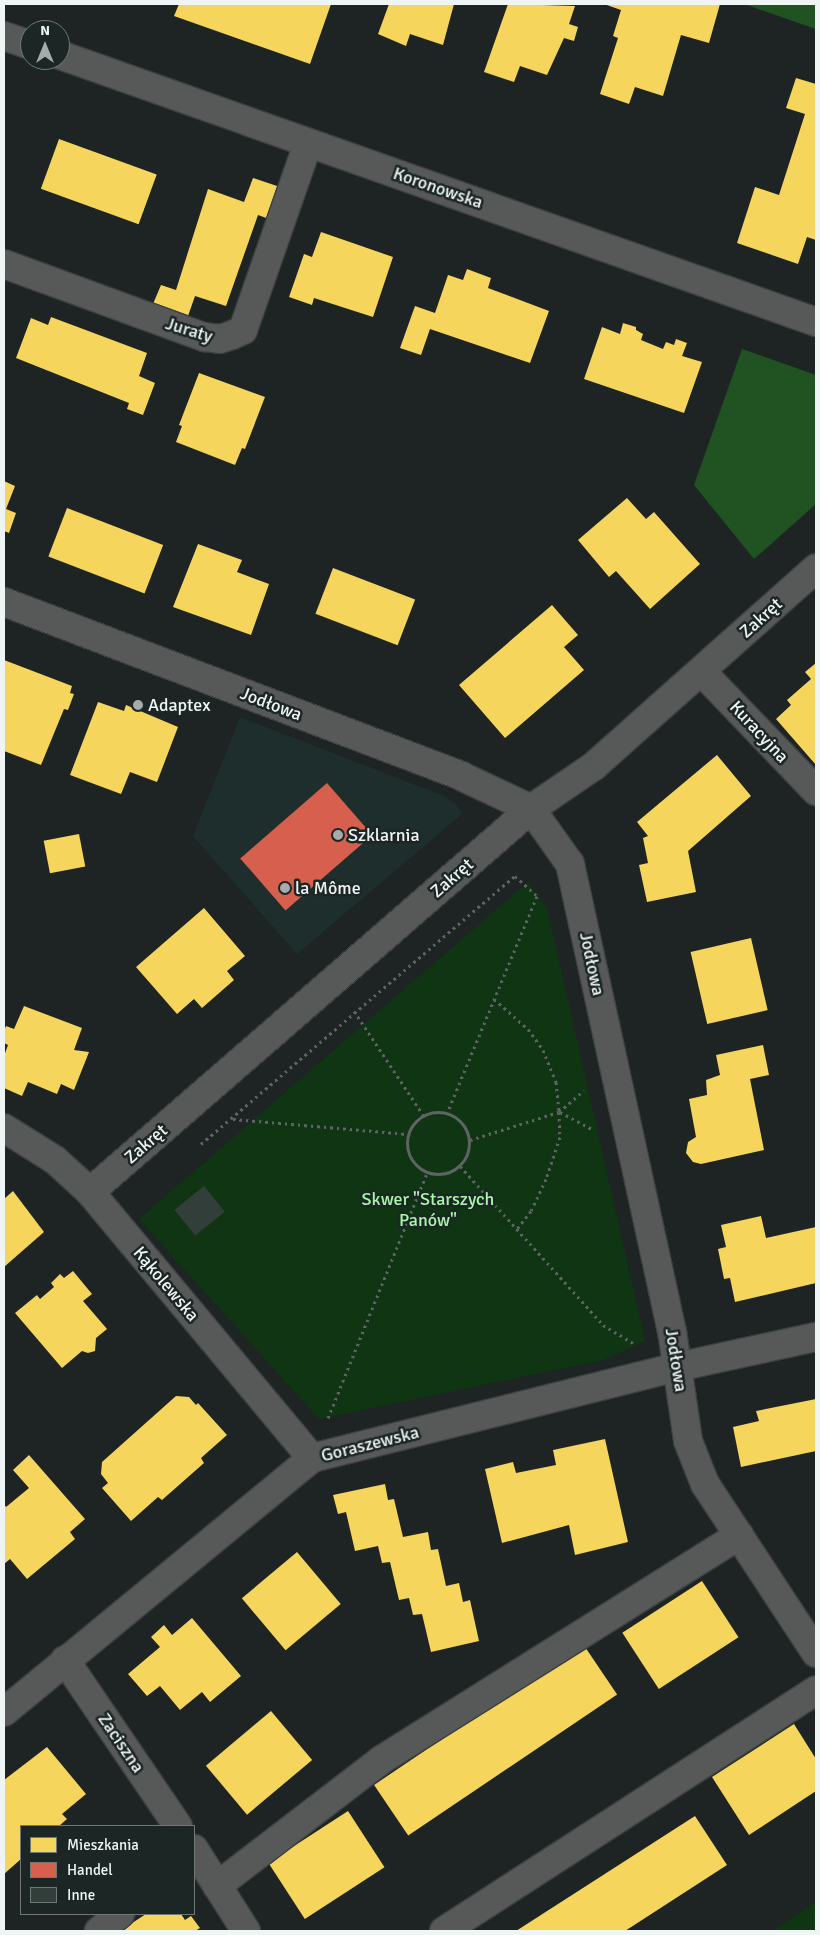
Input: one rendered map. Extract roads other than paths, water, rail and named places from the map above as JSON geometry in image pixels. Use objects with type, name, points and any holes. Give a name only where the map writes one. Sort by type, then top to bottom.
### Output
[{"type":"street","points":[[4,36],[20,42]]},
{"type":"street","name":"Koronowska","points":[[70,59],[816,322]]},
{"type":"street","name":"Juraty","points":[[4,264],[204,337],[220,339],[232,336],[243,330],[308,143]]},
{"type":"street","name":"Zakręt","points":[[90,1192],[531,809],[594,766],[702,672],[816,568]]},
{"type":"street","name":"Jodłowa","points":[[4,602],[461,776],[531,809],[570,864],[677,1367],[688,1441],[705,1484],[816,1653]]},
{"type":"street","name":"Kuracyjna","points":[[702,672],[816,791]]},
{"type":"street","name":"Kąkolewska","points":[[4,1128],[55,1160],[90,1192],[312,1458]]},
{"type":"street","name":"Goraszewska","points":[[4,1712],[312,1458],[677,1367],[816,1337]]},
{"type":"street","points":[[217,1886],[381,1760],[739,1536]]},
{"type":"street","name":"Zaciszna","points":[[65,1660],[177,1825]]},
{"type":"street","points":[[444,1931],[816,1690]]},
{"type":"street","points":[[195,1852],[246,1931]]},
{"type":"street","points":[[99,1931],[119,1915]]},
{"type":"place","name":"Adaptex","points":[[138,705]]},
{"type":"place","name":"Szklarnia","points":[[338,835]]},
{"type":"place","name":"la Môme","points":[[285,888]]},
{"type":"park label","name":"Skwer \"Starszych Panów\"","points":[[428,1210]]}]
